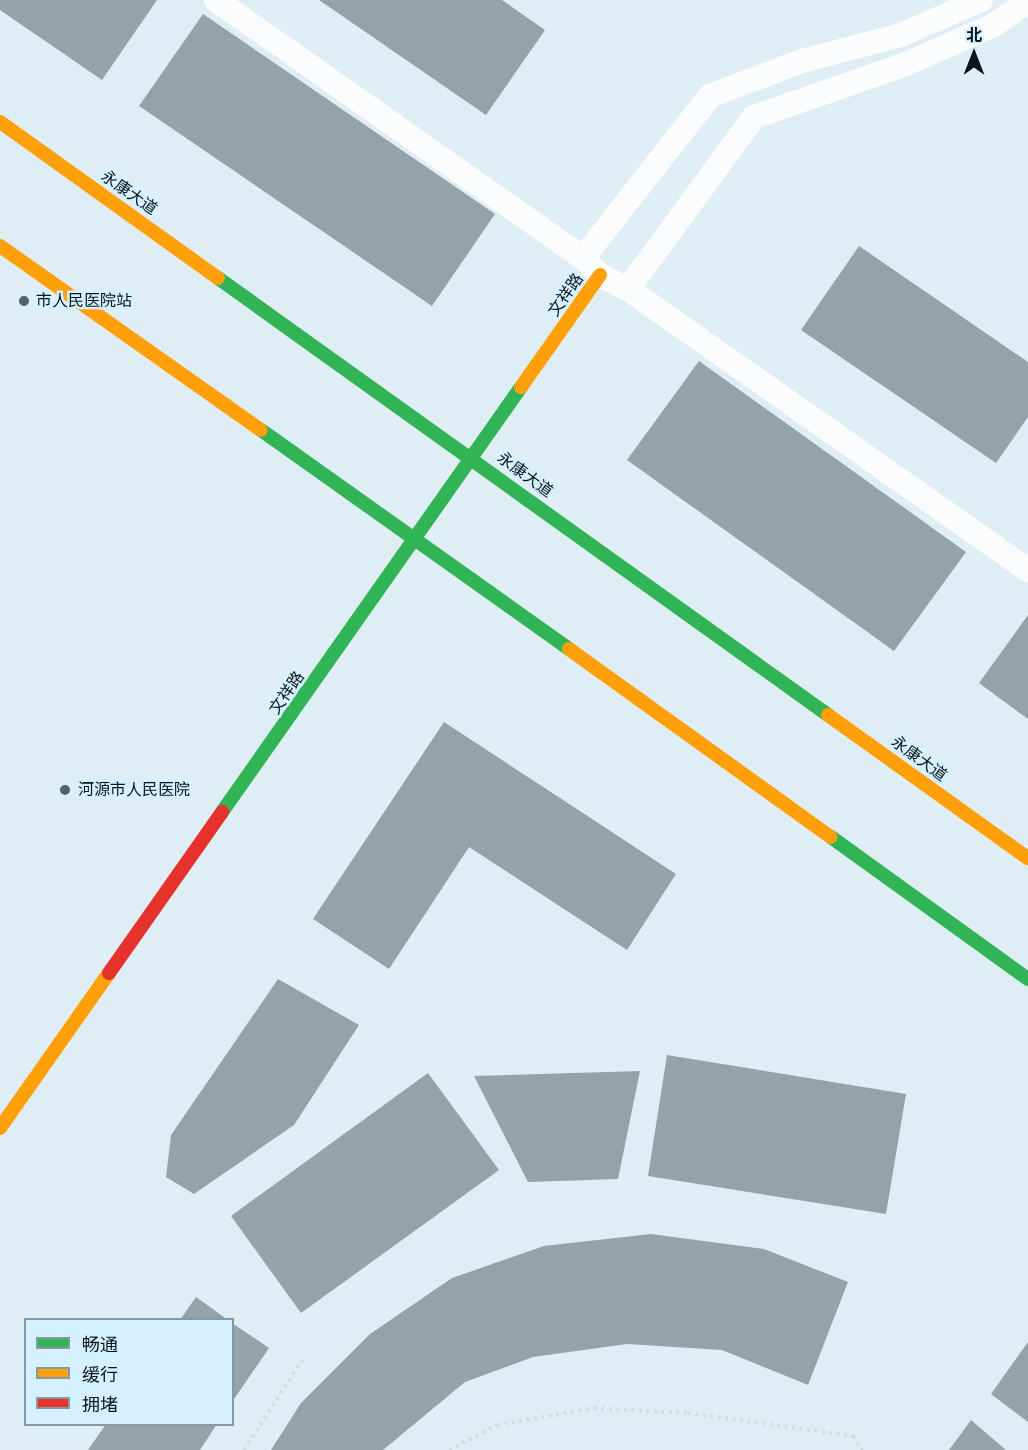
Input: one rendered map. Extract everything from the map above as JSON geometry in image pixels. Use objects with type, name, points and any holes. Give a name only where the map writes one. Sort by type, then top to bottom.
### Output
[{"type":"main road","name":"永康大道","points":[[0,122],[472,457],[1028,858]]},
{"type":"main road","points":[[0,246],[415,538],[1028,979]]},
{"type":"main road","name":"文祥路","points":[[0,1128],[600,275]]},
{"type":"street","points":[[216,0],[583,258],[600,275],[628,289],[1028,570]]},
{"type":"street","points":[[583,258],[710,96],[802,61],[901,35],[981,0]]},
{"type":"street","points":[[628,289],[754,117],[906,64],[994,25],[1028,1]]},
{"type":"path","points":[[244,1450],[302,1360]]},
{"type":"path","points":[[449,1450],[497,1425],[594,1408],[688,1413],[853,1436],[862,1450]]},
{"type":"building","points":[[0,0],[157,0],[102,80],[0,10]]},
{"type":"building","points":[[319,0],[502,0],[545,30],[486,115]]},
{"type":"building","points":[[203,14],[495,214],[432,306],[139,106]]},
{"type":"building","points":[[859,246],[1028,362],[1028,417],[996,463],[801,330]]},
{"type":"building","points":[[699,361],[966,552],[894,651],[627,460]]},
{"type":"building","points":[[1028,615],[1028,719],[979,683]]},
{"type":"building","points":[[444,722],[676,874],[627,950],[469,847],[389,969],[313,919]]},
{"type":"building","points":[[278,979],[359,1025],[294,1125],[194,1194],[166,1177],[171,1135]]},
{"type":"building","points":[[667,1055],[906,1094],[886,1214],[648,1176]]},
{"type":"building","points":[[640,1071],[618,1179],[528,1182],[474,1076]]},
{"type":"building","points":[[428,1073],[499,1170],[301,1313],[231,1216]]},
{"type":"building","points":[[651,1234],[764,1249],[848,1282],[808,1385],[722,1350],[627,1344],[533,1357],[465,1382],[383,1450],[271,1450],[301,1403],[370,1334],[452,1278],[544,1246]]},
{"type":"building","points":[[196,1297],[225,1318],[181,1318]]},
{"type":"building","points":[[234,1324],[269,1348],[234,1399]]},
{"type":"building","points":[[1028,1342],[1028,1422],[991,1394]]},
{"type":"building","points":[[971,1420],[1006,1450],[949,1450]]},
{"type":"building","points":[[105,1426],[216,1426],[200,1450],[88,1450]]},
{"type":"traffic: fast","points":[[218,278],[828,715]]},
{"type":"traffic: fast","points":[[222,812],[521,387]]},
{"type":"traffic: fast","points":[[261,430],[569,649]]},
{"type":"traffic: fast","points":[[831,837],[1028,979]]},
{"type":"traffic: slow","points":[[0,122],[218,278]]},
{"type":"traffic: slow","points":[[0,246],[261,430]]},
{"type":"traffic: slow","points":[[521,387],[600,275]]},
{"type":"traffic: slow","points":[[569,649],[831,837]]},
{"type":"traffic: slow","points":[[828,715],[1028,858]]},
{"type":"traffic: slow","points":[[0,1128],[109,973]]},
{"type":"traffic: jam","points":[[109,973],[222,812]]},
{"type":"place","name":"市人民医院站","points":[[24,301]]},
{"type":"place","name":"河源市人民医院","points":[[65,790]]}]
